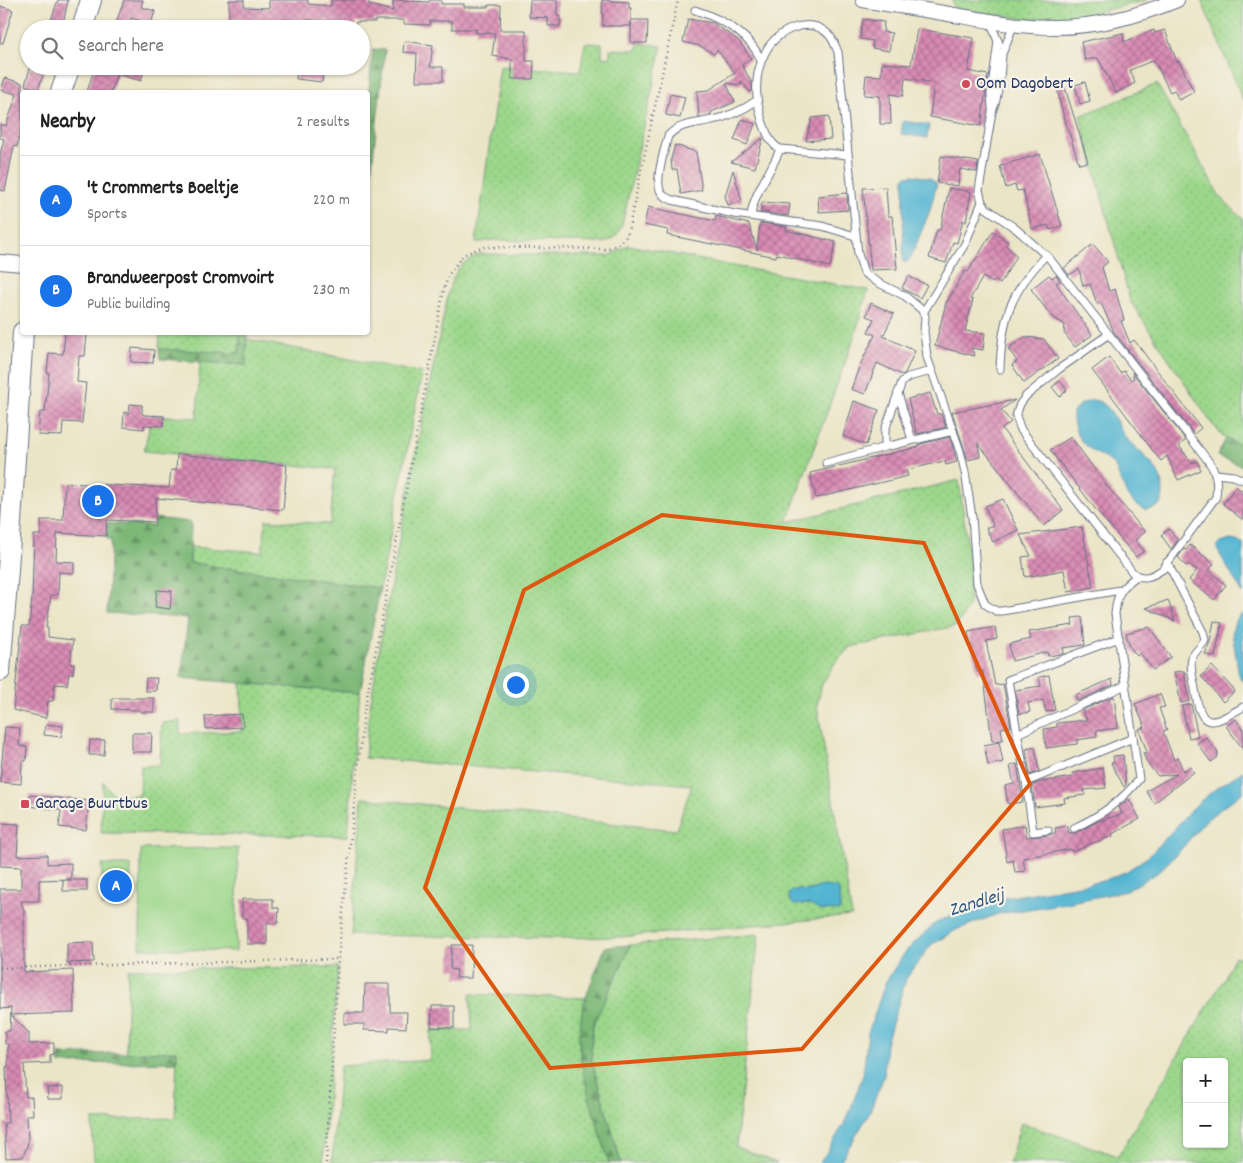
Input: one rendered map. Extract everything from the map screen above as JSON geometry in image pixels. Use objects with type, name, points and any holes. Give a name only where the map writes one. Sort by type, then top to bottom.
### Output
[{"type":"main road","points":[[85,20],[91,0]]},
{"type":"main road","points":[[62,90],[67,75]]},
{"type":"main road","points":[[0,672],[23,335]]},
{"type":"street","points":[[862,0],[990,21],[1056,27],[1094,24],[1145,12],[1177,0]]},
{"type":"street","points":[[0,262],[20,264]]},
{"type":"lane","points":[[695,10],[712,15],[737,30],[757,50],[762,60]]},
{"type":"lane","points":[[990,21],[1002,54]]},
{"type":"lane","points":[[1014,24],[1002,54],[1000,78],[992,112],[979,190],[982,202],[986,208],[1014,228],[1046,255],[1109,334],[1200,449],[1213,466],[1216,474],[1216,497],[1162,569],[1156,574],[1144,578],[1133,573],[1021,430],[1016,416],[1020,404],[1026,396],[1059,369],[1109,334]]},
{"type":"lane","points":[[848,155],[780,149],[775,147],[768,137],[756,100],[757,78],[765,52],[789,29],[808,26],[822,30],[833,40],[838,52],[858,254],[864,273],[905,296],[915,303],[923,313],[925,340],[932,371],[965,472],[972,517],[977,584],[986,604],[996,611],[1002,611],[1120,590],[1137,576]]},
{"type":"lane","points":[[992,112],[991,94],[998,41]]},
{"type":"lane","points":[[756,100],[733,114],[687,124],[672,131],[668,136],[658,179],[660,191],[664,196],[672,200],[734,214],[822,226],[855,236]]},
{"type":"lane","points":[[751,216],[756,193],[774,164],[780,149]]},
{"type":"lane","points":[[923,313],[965,244],[982,202]]},
{"type":"lane","points":[[1000,368],[1001,339],[1009,305],[1029,272],[1046,255]]},
{"type":"lane","points":[[885,447],[885,430],[902,382],[908,377],[932,371]]},
{"type":"lane","points":[[897,392],[912,440]]},
{"type":"lane","points":[[826,463],[953,431]]},
{"type":"lane","points":[[1216,474],[1234,476],[1243,480]]},
{"type":"lane","points":[[1167,562],[1206,640],[1191,660],[1197,702],[1202,716],[1210,721],[1215,721],[1243,707]]},
{"type":"lane","points":[[1074,828],[1117,802],[1139,779],[1115,614],[1116,601],[1120,590]]},
{"type":"lane","points":[[1048,830],[1033,832],[1008,680],[1118,638]]},
{"type":"lane","points":[[1017,734],[1126,685]]},
{"type":"lane","points":[[1026,782],[1133,738]]},
{"type":"path","points":[[326,1163],[338,959],[364,712],[393,549],[448,274],[463,256],[483,247],[606,249],[617,245],[627,236],[678,0]]},
{"type":"path","points":[[0,968],[338,959]]},
{"type":"highlighted area","points":[[662,515],[924,543],[1030,784],[802,1049],[550,1068],[425,888],[524,590]]},
{"type":"green space","points":[[952,0],[1147,0],[1076,17],[1027,19],[955,9]]},
{"type":"green space","points":[[1201,0],[1243,0],[1243,100]]},
{"type":"green space","points":[[585,43],[602,44],[602,57],[610,58],[610,49],[637,50],[638,43],[662,46],[622,225],[619,231],[613,238],[603,243],[492,240],[476,243],[500,66],[580,71]]},
{"type":"green space","points":[[373,49],[385,50],[370,184],[370,90]]},
{"type":"green space","points":[[1157,84],[1219,195],[1243,219],[1243,446],[1226,439],[1212,424],[1130,301],[1080,116]]},
{"type":"green space","points":[[628,245],[868,290],[854,338],[787,522],[959,480],[970,564],[969,605],[957,626],[850,647],[835,663],[822,684],[817,705],[852,916],[621,937],[351,935],[362,798],[676,830],[692,785],[365,758],[369,713],[383,627],[416,451],[452,280],[466,262],[479,254],[609,256]],"holes":[[[817,888],[839,891],[840,910],[819,910],[809,904],[801,905],[798,889],[805,891]]]},
{"type":"green space","points":[[160,335],[240,335],[239,353],[159,349]]},
{"type":"green space","points":[[240,335],[247,335],[246,365],[160,359],[159,349],[239,353]]},
{"type":"green space","points":[[246,339],[422,373],[380,588],[190,563],[190,547],[262,552],[266,520],[330,524],[335,469],[144,451],[152,415],[197,418],[200,362],[245,365]]},
{"type":"green space","points":[[1226,439],[1243,446],[1243,466],[1217,456]]},
{"type":"green space","points":[[154,518],[191,522],[190,563],[380,588],[360,693],[181,678],[188,618],[107,613],[111,540],[107,540],[107,523],[154,526]]},
{"type":"green space","points":[[241,683],[360,693],[348,836],[101,833],[103,781],[111,792],[118,796],[140,795],[141,766],[160,765],[162,723],[180,721],[180,734],[243,731]]},
{"type":"green space","points":[[238,848],[236,951],[140,948],[141,849]]},
{"type":"green space","points":[[102,865],[131,865],[130,906],[102,906]]},
{"type":"green space","points":[[759,934],[736,1147],[777,1163],[621,1163],[592,1062],[591,1047],[593,1025],[631,945]]},
{"type":"green space","points":[[631,945],[593,1025],[592,1062],[621,1163],[609,1163],[587,1088],[580,1050],[580,1031],[586,996],[605,947]]},
{"type":"green space","points":[[1235,956],[1239,957],[1243,963],[1243,1163],[1009,1163],[1021,1123],[1118,1156],[1225,977]]},
{"type":"green space","points":[[338,967],[323,1163],[94,1163],[92,1120],[175,1118],[177,1051],[126,1053],[128,969]]},
{"type":"green space","points":[[470,994],[587,998],[580,1026],[580,1051],[584,1076],[609,1163],[332,1163],[340,1066],[430,1060],[431,1030],[472,1030]]},
{"type":"green space","points":[[177,1051],[176,1062],[60,1064],[59,1055]]},
{"type":"water","points":[[903,121],[929,125],[927,138],[901,134]]},
{"type":"water","points":[[912,175],[930,178],[937,184],[929,213],[911,257],[907,262],[903,262],[904,178]]},
{"type":"water","points":[[1092,400],[1099,401],[1109,409],[1122,433],[1155,468],[1162,482],[1163,491],[1161,502],[1156,508],[1145,510],[1136,505],[1128,497],[1114,464],[1090,449],[1077,434],[1073,421],[1073,412],[1079,405]]},
{"type":"water","points":[[1232,540],[1243,543],[1243,594],[1218,551],[1218,545],[1224,541]]},
{"type":"water","points":[[1243,613],[1243,682],[1239,676],[1232,632],[1235,621]]},
{"type":"water","name":"Zandleij","points":[[1243,771],[1243,792],[1206,820],[1177,854],[1157,873],[1126,891],[998,914],[956,930],[931,945],[906,979],[886,1043],[884,1076],[868,1116],[839,1163],[820,1163],[847,1119],[863,1075],[868,1033],[886,981],[906,951],[934,924],[975,903],[1103,881],[1127,871],[1149,856],[1197,804],[1219,786]]},
{"type":"water","points":[[824,886],[838,888],[840,911],[819,910],[809,904],[794,905],[790,900],[789,894],[793,891],[808,891]]},
{"type":"building","points":[[58,0],[68,0],[64,20],[51,20]]},
{"type":"building","points":[[124,0],[143,0],[141,7],[155,11],[152,20],[131,18],[130,20],[117,20]]},
{"type":"building","points":[[229,0],[244,0],[244,7],[269,8],[269,0],[308,0],[308,4],[331,6],[331,0],[369,0],[369,5],[393,11],[393,0],[429,2],[430,0],[441,0],[441,4],[464,4],[464,7],[501,5],[500,30],[526,30],[526,61],[534,61],[533,79],[512,79],[512,59],[492,56],[495,33],[476,33],[476,29],[452,29],[452,21],[430,21],[430,25],[404,24],[404,20],[375,20],[375,22],[370,22],[370,20],[229,19]]},
{"type":"building","points":[[530,0],[557,0],[557,16],[560,16],[560,26],[548,26],[548,18],[529,17]]},
{"type":"building","points":[[602,0],[629,2],[631,26],[603,26]]},
{"type":"building","points":[[0,6],[13,10],[3,43],[0,43]]},
{"type":"building","points":[[688,19],[713,23],[738,40],[751,58],[742,65],[752,83],[752,90],[750,92],[741,81],[741,85],[726,83],[735,102],[711,112],[711,115],[702,117],[699,117],[697,91],[709,90],[735,73],[717,50],[714,54],[700,46],[683,42]]},
{"type":"building","points":[[863,19],[884,22],[883,32],[892,33],[889,51],[872,48],[873,41],[860,39]]},
{"type":"building","points":[[631,20],[648,20],[647,43],[631,43]]},
{"type":"building","points":[[917,29],[974,38],[968,71],[988,75],[981,126],[930,117],[934,83],[905,78],[903,96],[890,94],[891,124],[880,124],[880,96],[864,95],[866,75],[881,76],[882,63],[911,65]]},
{"type":"building","points":[[1154,30],[1155,33],[1165,30],[1177,62],[1179,61],[1194,92],[1179,100],[1174,90],[1170,92],[1154,60],[1130,70],[1135,83],[1116,93],[1098,58],[1085,60],[1081,42],[1123,33],[1124,42]]},
{"type":"building","points":[[404,41],[433,45],[430,67],[443,67],[443,81],[416,81],[417,53],[403,52]]},
{"type":"building","points":[[28,75],[43,75],[38,90],[25,85]]},
{"type":"building","points":[[92,75],[117,75],[112,90],[88,90]]},
{"type":"building","points":[[120,75],[143,75],[141,81]]},
{"type":"building","points":[[297,75],[323,75],[322,82],[296,79]]},
{"type":"building","points":[[5,78],[22,83],[22,90],[20,90],[20,134],[17,147],[14,146],[5,191],[0,190],[0,154],[4,139],[0,138],[0,124],[6,126],[17,94],[1,90]]},
{"type":"building","points":[[1063,81],[1088,162],[1079,164],[1061,107],[1056,82]]},
{"type":"building","points":[[1085,82],[1090,101],[1080,104],[1075,85]]},
{"type":"building","points":[[670,94],[685,97],[680,118],[666,115]]},
{"type":"building","points":[[829,116],[831,139],[806,141],[812,118]]},
{"type":"building","points":[[742,119],[755,124],[747,145],[734,140]]},
{"type":"building","points":[[763,138],[755,168],[731,162]]},
{"type":"building","points":[[675,145],[696,152],[702,190],[681,194],[677,169],[672,170],[671,159]]},
{"type":"building","points":[[1040,154],[1062,226],[1050,230],[1048,225],[1032,229],[1023,190],[1017,191],[1015,185],[1006,188],[1000,166]]},
{"type":"building","points":[[941,156],[978,162],[977,172],[960,169],[958,186],[937,183]]},
{"type":"building","points":[[733,170],[742,201],[728,205],[725,196]]},
{"type":"building","points":[[886,187],[888,216],[892,216],[897,269],[871,270],[863,188]]},
{"type":"building","points":[[949,188],[971,192],[966,222],[963,220],[957,243],[953,242],[946,263],[929,258],[937,230],[940,230]]},
{"type":"building","points":[[847,193],[848,210],[819,212],[818,196]]},
{"type":"building","points":[[762,202],[790,204],[788,216],[761,212]]},
{"type":"building","points":[[648,207],[715,221],[716,216],[749,224],[757,250],[760,223],[787,227],[786,230],[836,242],[830,267],[777,254],[776,257],[667,235],[668,230],[644,225]]},
{"type":"building","points":[[993,231],[1008,242],[1006,246],[1017,256],[1000,284],[995,280],[993,283],[983,277],[970,299],[973,300],[965,331],[985,333],[983,350],[971,348],[975,356],[935,346],[946,303],[965,271],[968,272]]},
{"type":"building","points":[[1093,244],[1108,262],[1102,267],[1109,291],[1115,289],[1124,320],[1121,321],[1130,343],[1134,340],[1201,428],[1194,434],[1114,332],[1101,303],[1097,304],[1090,284],[1083,286],[1079,269],[1069,275],[1064,268]]},
{"type":"building","points":[[1049,275],[1052,278],[1056,275],[1060,281],[1056,283],[1092,335],[1075,347],[1064,333],[1065,325],[1051,316],[1031,289]]},
{"type":"building","points":[[908,276],[927,285],[920,298],[902,288]]},
{"type":"building","points":[[871,303],[894,314],[883,336],[915,351],[905,373],[902,375],[877,363],[865,394],[851,389],[860,365],[875,335],[868,332],[874,319],[866,316]]},
{"type":"building","points":[[65,335],[87,335],[85,356],[79,356],[77,382],[86,383],[82,423],[63,422],[62,436],[38,435],[40,412],[45,412],[49,353],[63,354]]},
{"type":"building","points":[[1025,337],[1044,339],[1058,359],[1024,383],[1012,365],[1017,361],[1008,349]]},
{"type":"building","points":[[132,348],[154,350],[153,363],[131,362]]},
{"type":"building","points":[[1109,357],[1120,373],[1124,371],[1131,380],[1134,378],[1132,372],[1186,440],[1179,446],[1192,463],[1197,461],[1201,470],[1178,480],[1167,456],[1161,461],[1092,370]]},
{"type":"building","points":[[1060,381],[1067,390],[1060,397],[1052,387]]},
{"type":"building","points":[[930,393],[937,414],[941,414],[946,427],[917,434],[908,399]]},
{"type":"building","points":[[1015,400],[1001,410],[1011,422],[1002,429],[1063,510],[1044,526],[978,443],[980,457],[968,460],[952,412]]},
{"type":"building","points":[[854,401],[879,410],[866,445],[843,436]]},
{"type":"building","points":[[130,404],[142,405],[142,414],[164,416],[163,426],[144,425],[144,429],[123,427],[124,412],[129,413]]},
{"type":"building","points":[[950,437],[957,462],[946,465],[945,461],[906,470],[908,476],[816,498],[810,473],[918,447],[920,444]]},
{"type":"building","points":[[1071,437],[1106,485],[1145,532],[1135,540],[1144,551],[1136,557],[1097,511],[1050,450]]},
{"type":"building","points":[[177,454],[287,465],[283,510],[156,498],[155,522],[107,520],[106,536],[57,533],[56,561],[74,562],[74,573],[59,572],[58,595],[51,595],[46,628],[48,628],[48,637],[73,640],[70,664],[74,664],[73,674],[69,674],[67,685],[55,684],[53,701],[48,701],[46,718],[13,710],[22,626],[29,626],[34,535],[41,535],[41,520],[63,520],[65,483],[169,488],[171,470],[176,470]]},
{"type":"building","points":[[1236,486],[1243,492],[1243,520],[1223,504]]},
{"type":"building","points":[[1003,499],[1018,530],[993,542],[986,528],[993,525],[985,506]]},
{"type":"building","points":[[1082,527],[1093,587],[1068,592],[1064,570],[1025,577],[1022,557],[1031,556],[1020,535]]},
{"type":"building","points":[[1169,529],[1178,540],[1171,549],[1161,535]]},
{"type":"building","points":[[1190,545],[1214,564],[1209,570],[1226,585],[1214,600],[1189,580],[1197,570],[1188,564],[1186,566],[1178,557]]},
{"type":"building","points":[[157,590],[172,591],[170,609],[155,607]]},
{"type":"building","points":[[1168,600],[1175,621],[1146,608]]},
{"type":"building","points":[[1082,617],[1085,645],[1063,648],[1064,653],[1061,654],[1048,656],[1047,652],[1012,661],[1009,644],[1031,639],[1029,632],[1073,625],[1072,618]]},
{"type":"building","points":[[1214,621],[1222,623],[1215,657],[1205,654],[1210,642]]},
{"type":"building","points":[[995,627],[997,639],[986,641],[995,685],[1003,684],[1011,727],[1001,728],[1003,740],[992,741],[983,671],[977,672],[968,632]]},
{"type":"building","points":[[1149,627],[1171,657],[1153,670],[1140,653],[1137,656],[1130,647],[1126,633]]},
{"type":"building","points":[[1212,666],[1235,691],[1223,702],[1201,676]]},
{"type":"building","points":[[1184,671],[1190,701],[1181,703],[1174,672]]},
{"type":"building","points":[[1049,675],[1055,710],[1046,712],[1043,700],[1028,703],[1030,712],[1019,714],[1015,690],[1041,686],[1039,677]]},
{"type":"building","points":[[146,678],[157,678],[156,691],[145,691]]},
{"type":"building","points":[[1112,679],[1113,685],[1078,701],[1075,695]]},
{"type":"building","points":[[1160,694],[1165,707],[1159,708],[1167,730],[1163,731],[1174,760],[1178,758],[1183,771],[1191,767],[1194,772],[1154,803],[1146,791],[1177,774],[1158,776],[1147,763],[1143,753],[1147,752],[1139,729],[1145,727],[1135,704]]},
{"type":"building","points":[[1114,696],[1118,728],[1096,731],[1097,737],[1077,740],[1077,744],[1046,748],[1044,729],[1057,727],[1057,723],[1087,720],[1082,710]]},
{"type":"building","points":[[112,698],[154,698],[154,712],[112,709]]},
{"type":"building","points":[[1191,704],[1198,736],[1189,738],[1182,706]]},
{"type":"building","points":[[242,714],[243,727],[206,729],[205,716]]},
{"type":"building","points":[[1236,719],[1243,729],[1243,749],[1226,726]]},
{"type":"building","points":[[46,724],[63,726],[61,737],[44,735]]},
{"type":"building","points":[[5,727],[20,728],[19,746],[27,747],[26,761],[22,761],[21,784],[0,782]]},
{"type":"building","points":[[132,733],[152,733],[151,752],[132,752]]},
{"type":"building","points":[[1206,737],[1218,753],[1217,758],[1211,762],[1197,743]]},
{"type":"building","points":[[90,740],[105,740],[104,755],[89,755]]},
{"type":"building","points":[[999,742],[1003,762],[988,765],[984,745]]},
{"type":"building","points":[[1035,747],[1039,771],[1030,775],[1026,749]]},
{"type":"building","points":[[1123,755],[1126,785],[1124,787],[1111,763],[1114,762],[1113,756]]},
{"type":"building","points":[[1017,764],[1023,802],[1008,804],[1005,786],[1014,784],[1010,766]]},
{"type":"building","points":[[1103,768],[1106,788],[1084,790],[1085,795],[1064,798],[1065,803],[1035,807],[1032,785],[1073,777],[1072,773]]},
{"type":"building","points":[[29,795],[89,801],[86,830],[59,827],[61,810],[28,806]]},
{"type":"building","points":[[1129,799],[1140,819],[1112,834],[1113,836],[1072,852],[1071,849],[1023,858],[1025,871],[1015,872],[1013,860],[1007,862],[1002,829],[1025,825],[1027,837],[1049,835],[1056,832],[1055,828],[1067,826],[1069,833],[1076,833],[1096,822],[1122,814],[1119,807]]},
{"type":"building","points":[[0,823],[19,824],[17,856],[47,855],[47,864],[71,863],[71,879],[39,880],[39,901],[21,901],[24,911],[24,972],[73,970],[74,1013],[11,1015],[29,1033],[29,1044],[54,1043],[54,1054],[50,1055],[50,1063],[24,1064],[26,1097],[32,1097],[33,1115],[27,1115],[28,1143],[23,1157],[6,1158],[4,1123],[8,1123],[6,1067],[8,1067],[8,1044],[5,1044],[5,1031],[10,1031],[11,1008],[0,1009],[0,889],[21,889],[21,867],[0,866]]},
{"type":"building","points":[[63,880],[87,880],[87,891],[63,891]]},
{"type":"building","points":[[242,899],[273,899],[273,908],[279,908],[278,923],[267,923],[267,944],[247,944],[247,918],[242,918]]},
{"type":"building","points":[[93,942],[94,962],[67,963],[67,943]]},
{"type":"building","points":[[452,945],[472,945],[471,978],[456,978],[457,970],[450,969]]},
{"type":"building","points":[[365,984],[390,984],[390,1012],[407,1012],[406,1028],[389,1027],[389,1031],[364,1030],[364,1024],[344,1024],[344,1013],[364,1013]]},
{"type":"building","points":[[432,1006],[454,1006],[454,1028],[431,1027]]},
{"type":"building","points":[[63,1087],[63,1099],[48,1099],[47,1088]]},
{"type":"place","name":"Oom Dagobert","points":[[966,84]]},
{"type":"place","name":"Brandweerpost Cromvoirt","points":[[98,501]]},
{"type":"place","name":"Garage Buurtbus","points":[[25,804]]},
{"type":"place","name":"'t Crommerts Boeltje","points":[[116,886]]}]
